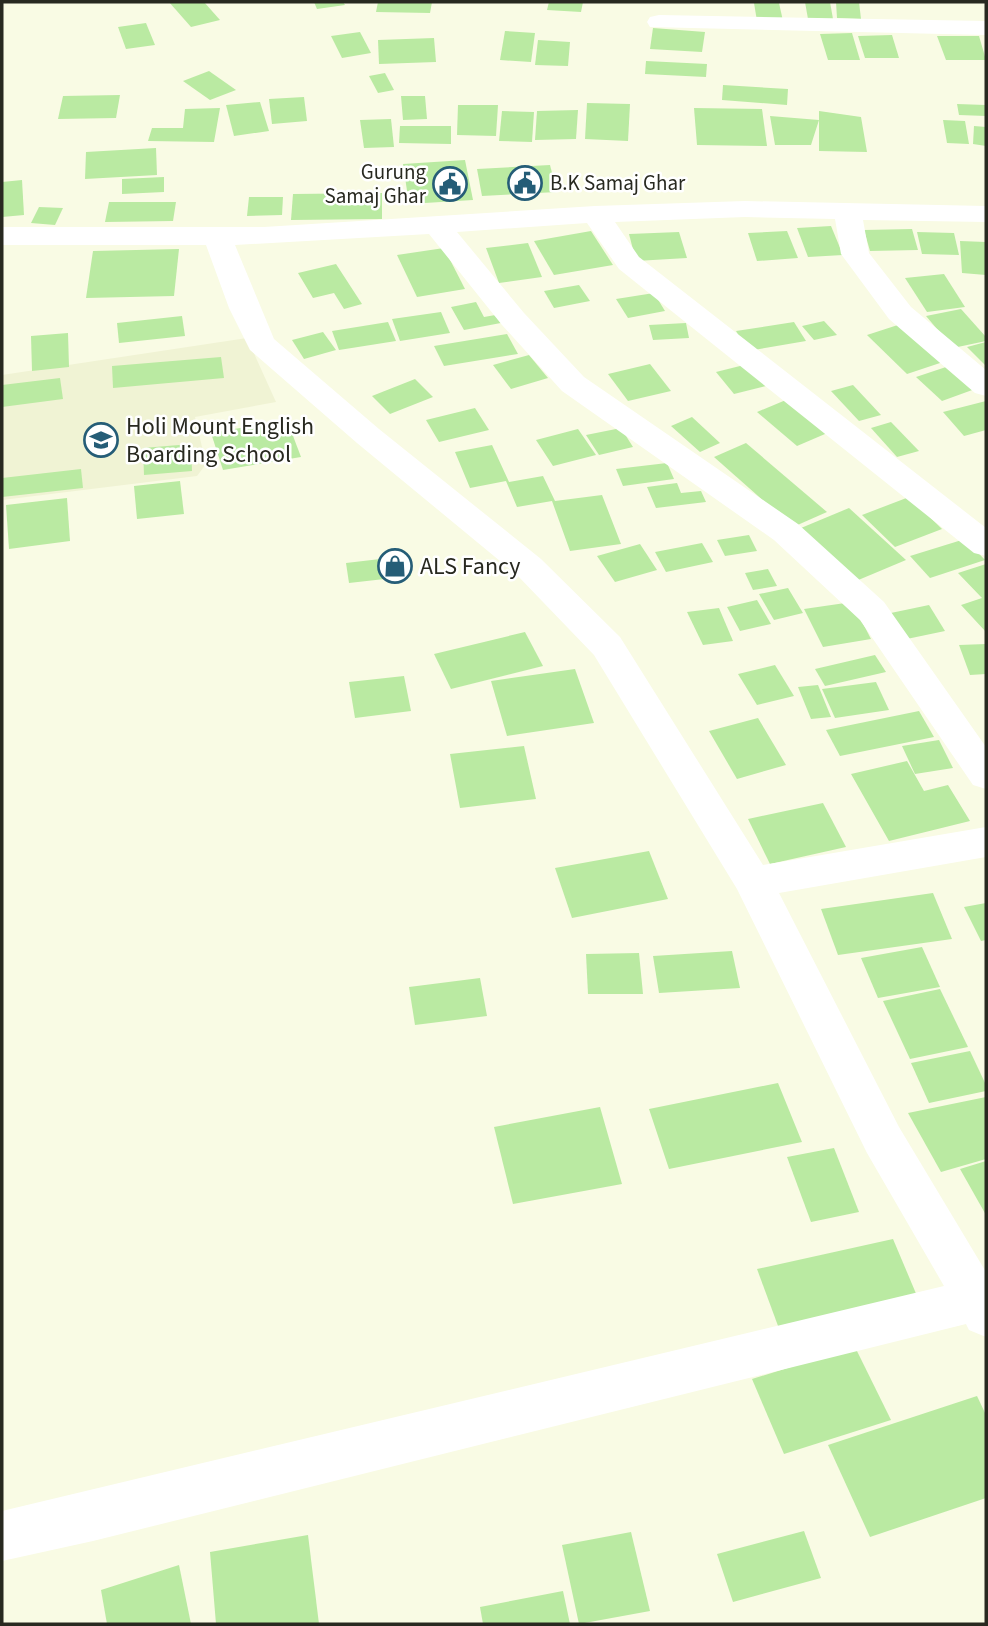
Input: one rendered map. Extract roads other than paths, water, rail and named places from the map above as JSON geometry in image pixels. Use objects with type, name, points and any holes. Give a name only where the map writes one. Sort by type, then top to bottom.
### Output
[{"type":"street","points":[[659,22],[986,28]]},
{"type":"street","points":[[2,236],[264,236],[595,214],[745,209],[986,214]]},
{"type":"street","points":[[848,212],[855,254],[900,313],[986,386]]},
{"type":"street","points":[[595,214],[629,262],[986,545]]},
{"type":"street","points":[[435,223],[513,319],[573,384],[786,532],[873,611],[986,775]]},
{"type":"street","points":[[2,1536],[981,1307],[883,1140],[753,882],[607,646],[529,567],[368,436],[261,344],[216,236]]},
{"type":"street","points":[[753,882],[986,842]]},
{"type":"place","name":"B.K Samaj Ghar","points":[[525,183]]},
{"type":"place","name":"Gurung Samaj Ghar","points":[[450,184]]},
{"type":"place","name":"Holi Mount English Boarding School","points":[[101,440]]},
{"type":"place","name":"ALS Fancy","points":[[395,566]]}]
